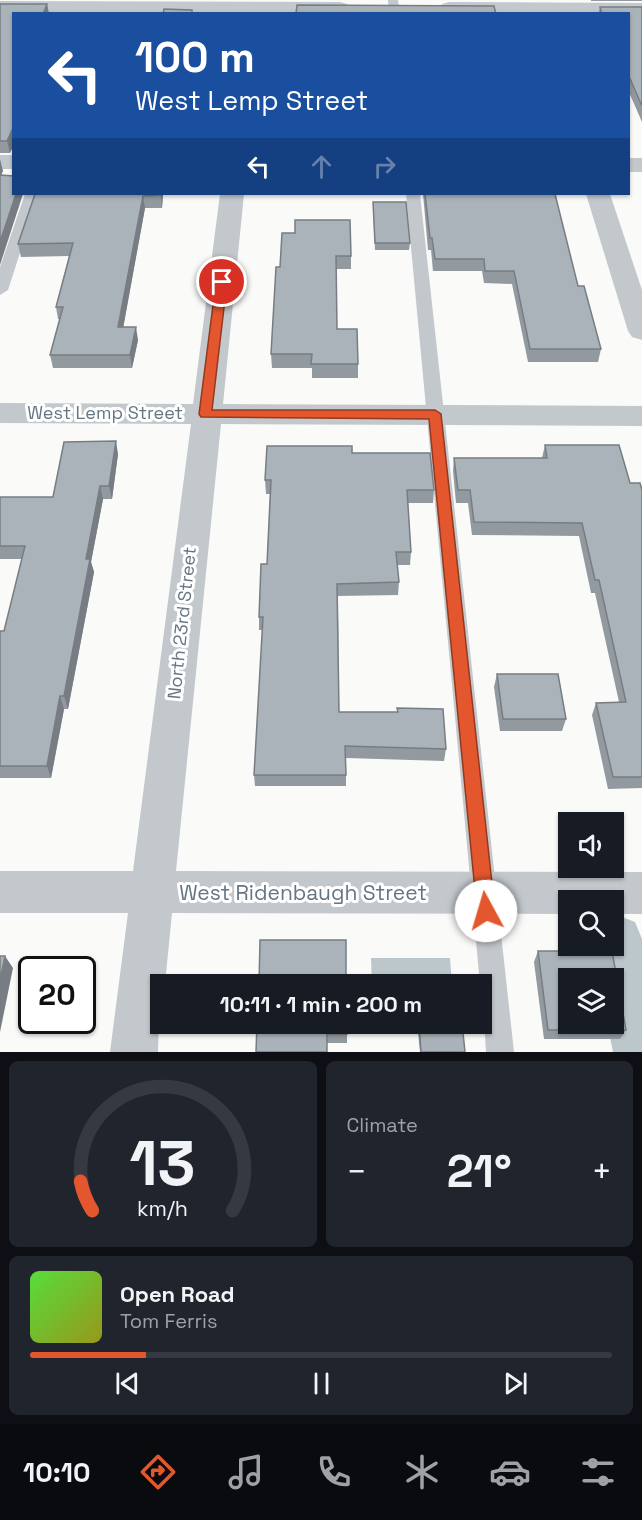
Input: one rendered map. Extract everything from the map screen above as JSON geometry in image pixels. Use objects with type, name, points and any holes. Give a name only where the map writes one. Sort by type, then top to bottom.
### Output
[{"type":"street","points":[[0,7],[642,9]]},
{"type":"street","name":"North 23rd Street","points":[[134,1052],[232,195]]},
{"type":"street","points":[[598,195],[642,331]]},
{"type":"street","name":"West Lemp Street","points":[[0,413],[642,416]]},
{"type":"street","name":"West Ridenbaugh Street","points":[[0,892],[642,893]]},
{"type":"lane","points":[[0,290],[32,195]]},
{"type":"lane","points":[[413,195],[500,1052]]},
{"type":"shaded area","points":[[371,958],[450,958],[451,974],[372,974]]},
{"type":"building","points":[[0,4],[47,4],[44,12],[12,12],[12,130],[7,141],[0,141]]},
{"type":"building","points":[[297,5],[494,6],[496,12],[296,12]]},
{"type":"building","points":[[600,7],[642,7],[642,106],[630,79],[630,12],[601,12]]},
{"type":"building","points":[[164,9],[192,10],[192,12],[163,12]]},
{"type":"building","points":[[0,175],[12,176],[12,195],[16,195],[0,242]]},
{"type":"building","points":[[35,195],[161,195],[143,196],[118,327],[136,327],[130,355],[50,355],[63,307],[56,307],[73,243],[18,244]]},
{"type":"building","points":[[425,195],[555,195],[578,286],[584,286],[601,349],[530,349],[514,271],[485,271],[484,259],[435,259],[432,238],[430,238]]},
{"type":"building","points":[[373,202],[406,202],[410,243],[375,243]]},
{"type":"building","points":[[295,220],[350,220],[351,256],[336,256],[337,329],[357,329],[358,364],[311,364],[312,354],[271,354],[276,267],[280,267],[282,233],[295,233]]},
{"type":"building","points":[[116,441],[109,486],[100,486],[86,559],[90,559],[64,696],[60,696],[47,766],[0,766],[0,631],[4,631],[25,546],[0,546],[0,497],[53,497],[64,442]]},
{"type":"building","points":[[545,445],[619,445],[630,483],[640,483],[642,490],[642,777],[613,777],[596,703],[626,702],[599,580],[595,580],[582,523],[474,522],[470,490],[458,490],[454,458],[547,458]]},
{"type":"building","points":[[267,446],[352,446],[352,453],[430,453],[434,490],[407,490],[411,552],[396,552],[399,582],[337,584],[339,712],[398,712],[397,708],[443,709],[446,749],[345,746],[346,775],[254,775],[263,617],[259,617],[261,564],[267,564],[271,480],[265,480]]},
{"type":"building","points":[[497,674],[558,674],[566,719],[503,719]]},
{"type":"building","points":[[260,940],[346,940],[346,974],[259,974]]},
{"type":"building","points":[[538,951],[558,951],[558,956],[613,956],[615,968],[558,968],[558,1030],[548,1030]]},
{"type":"building","points":[[0,956],[5,956],[0,981]]},
{"type":"building","points":[[257,1034],[327,1034],[327,1052],[256,1052]]},
{"type":"building","points":[[420,1034],[463,1034],[465,1052],[421,1052]]},
{"type":"waterway","points":[[620,956],[640,1052]]},
{"type":"route","points":[[222,282],[206,414],[435,414],[486,911]]}]
